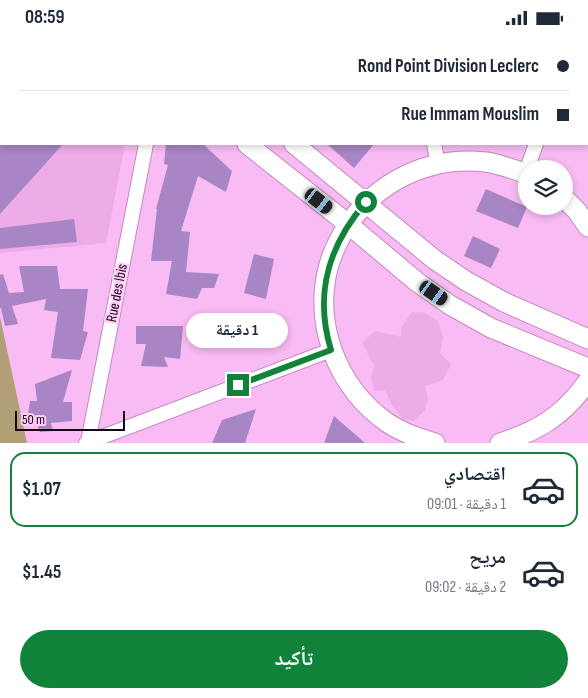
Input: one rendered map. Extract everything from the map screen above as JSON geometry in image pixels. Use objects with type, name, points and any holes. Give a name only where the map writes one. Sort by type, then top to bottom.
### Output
[{"type":"street","name":"Rue des Ibis","points":[[87,443],[146,145]]},
{"type":"street","points":[[248,145],[348,224],[417,282],[450,305],[492,328],[588,368]]},
{"type":"street","points":[[295,145],[435,260],[466,281],[504,302],[588,339]]},
{"type":"street","points":[[434,145],[438,164]]},
{"type":"street","points":[[530,160],[536,145]]},
{"type":"street","points":[[436,443],[414,440],[382,419],[367,407],[344,378],[331,350],[324,315],[324,291],[328,268],[336,245],[348,224],[366,202],[383,188],[400,178],[418,169],[438,164],[468,161],[487,162],[518,169]]},
{"type":"street","points":[[573,207],[588,227]]},
{"type":"street","points":[[87,443],[331,350]]},
{"type":"street","points":[[500,443],[527,434],[552,419],[567,407],[588,381]]},
{"type":"shaded area","points":[[0,145],[125,145],[106,243],[0,253]]},
{"type":"shaded area","points":[[412,312],[425,313],[438,321],[443,337],[440,353],[451,364],[443,380],[425,386],[428,398],[425,410],[414,421],[403,419],[392,405],[385,390],[374,391],[371,378],[374,365],[362,343],[375,331],[401,337],[402,326]]},
{"type":"shaded area","points":[[0,317],[27,443],[0,443]]},
{"type":"building","points":[[0,145],[62,145],[0,214]]},
{"type":"building","points":[[166,145],[204,145],[232,171],[226,192],[198,176],[181,231],[190,232],[186,272],[219,274],[214,288],[202,288],[197,299],[166,294],[172,261],[151,261],[156,209],[168,165],[164,164]]},
{"type":"building","points":[[328,145],[373,145],[354,168]]},
{"type":"building","points":[[486,189],[518,203],[518,215],[524,215],[518,228],[476,211]]},
{"type":"building","points":[[74,219],[77,242],[0,249],[0,228]]},
{"type":"building","points":[[473,236],[500,249],[491,268],[464,256]]},
{"type":"building","points":[[254,254],[274,259],[266,299],[244,293]]},
{"type":"building","points":[[19,266],[57,266],[60,289],[88,289],[83,331],[88,332],[80,360],[51,358],[58,312],[44,310],[46,299],[12,306],[18,324],[5,326],[0,308],[0,275],[3,274],[9,293],[24,292]]},
{"type":"building","points":[[136,326],[183,326],[180,359],[164,357],[168,367],[141,366],[146,344],[136,344]]},
{"type":"building","points":[[72,370],[63,402],[72,402],[72,421],[51,423],[53,431],[40,432],[33,414],[28,414],[30,401],[37,401],[35,384]]},
{"type":"building","points":[[256,409],[245,443],[212,443],[222,420]]},
{"type":"building","points":[[334,416],[365,443],[324,443]]},
{"type":"route","points":[[238,385],[331,350],[324,315],[324,291],[328,268],[336,245],[348,224],[366,202]]}]
